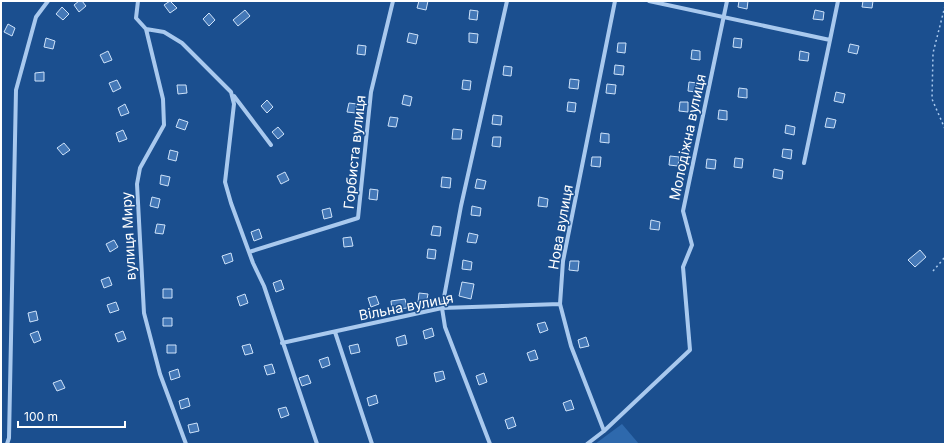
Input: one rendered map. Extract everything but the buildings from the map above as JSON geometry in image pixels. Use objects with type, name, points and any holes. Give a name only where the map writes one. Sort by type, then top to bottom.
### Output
[{"type":"street","points":[[7,444],[9,438],[16,90],[36,17],[48,1]]},
{"type":"street","name":"вулиця Миру","points":[[138,1],[136,18],[146,29],[163,99],[164,125],[140,168],[137,184],[140,266],[144,313],[160,374],[186,444]]},
{"type":"street","name":"Горбиста вулиця","points":[[249,252],[358,218],[371,92],[393,1]]},
{"type":"street","points":[[490,444],[445,327],[442,308],[461,206],[506,1]]},
{"type":"street","name":"Нова вулиця","points":[[604,431],[571,346],[560,304],[563,261],[615,1]]},
{"type":"street","points":[[649,1],[830,40]]},
{"type":"street","name":"Молодіжна вулиця","points":[[604,431],[690,350],[683,267],[692,245],[683,211],[727,1]]},
{"type":"street","points":[[804,163],[838,1]]},
{"type":"street","points":[[146,29],[164,32],[182,43],[231,92],[272,145]]},
{"type":"street","points":[[231,92],[234,104],[225,182],[230,203],[264,286],[317,444]]},
{"type":"street","name":"Вільна вулиця","points":[[282,343],[442,308],[560,304]]},
{"type":"street","points":[[335,332],[372,444]]},
{"type":"street","points":[[588,444],[604,431]]},
{"type":"path","points":[[945,6],[933,53],[932,99],[945,129]]},
{"type":"path","points":[[933,272],[945,257]]},
{"type":"shaded area","points":[[622,424],[639,444],[595,444]]}]
